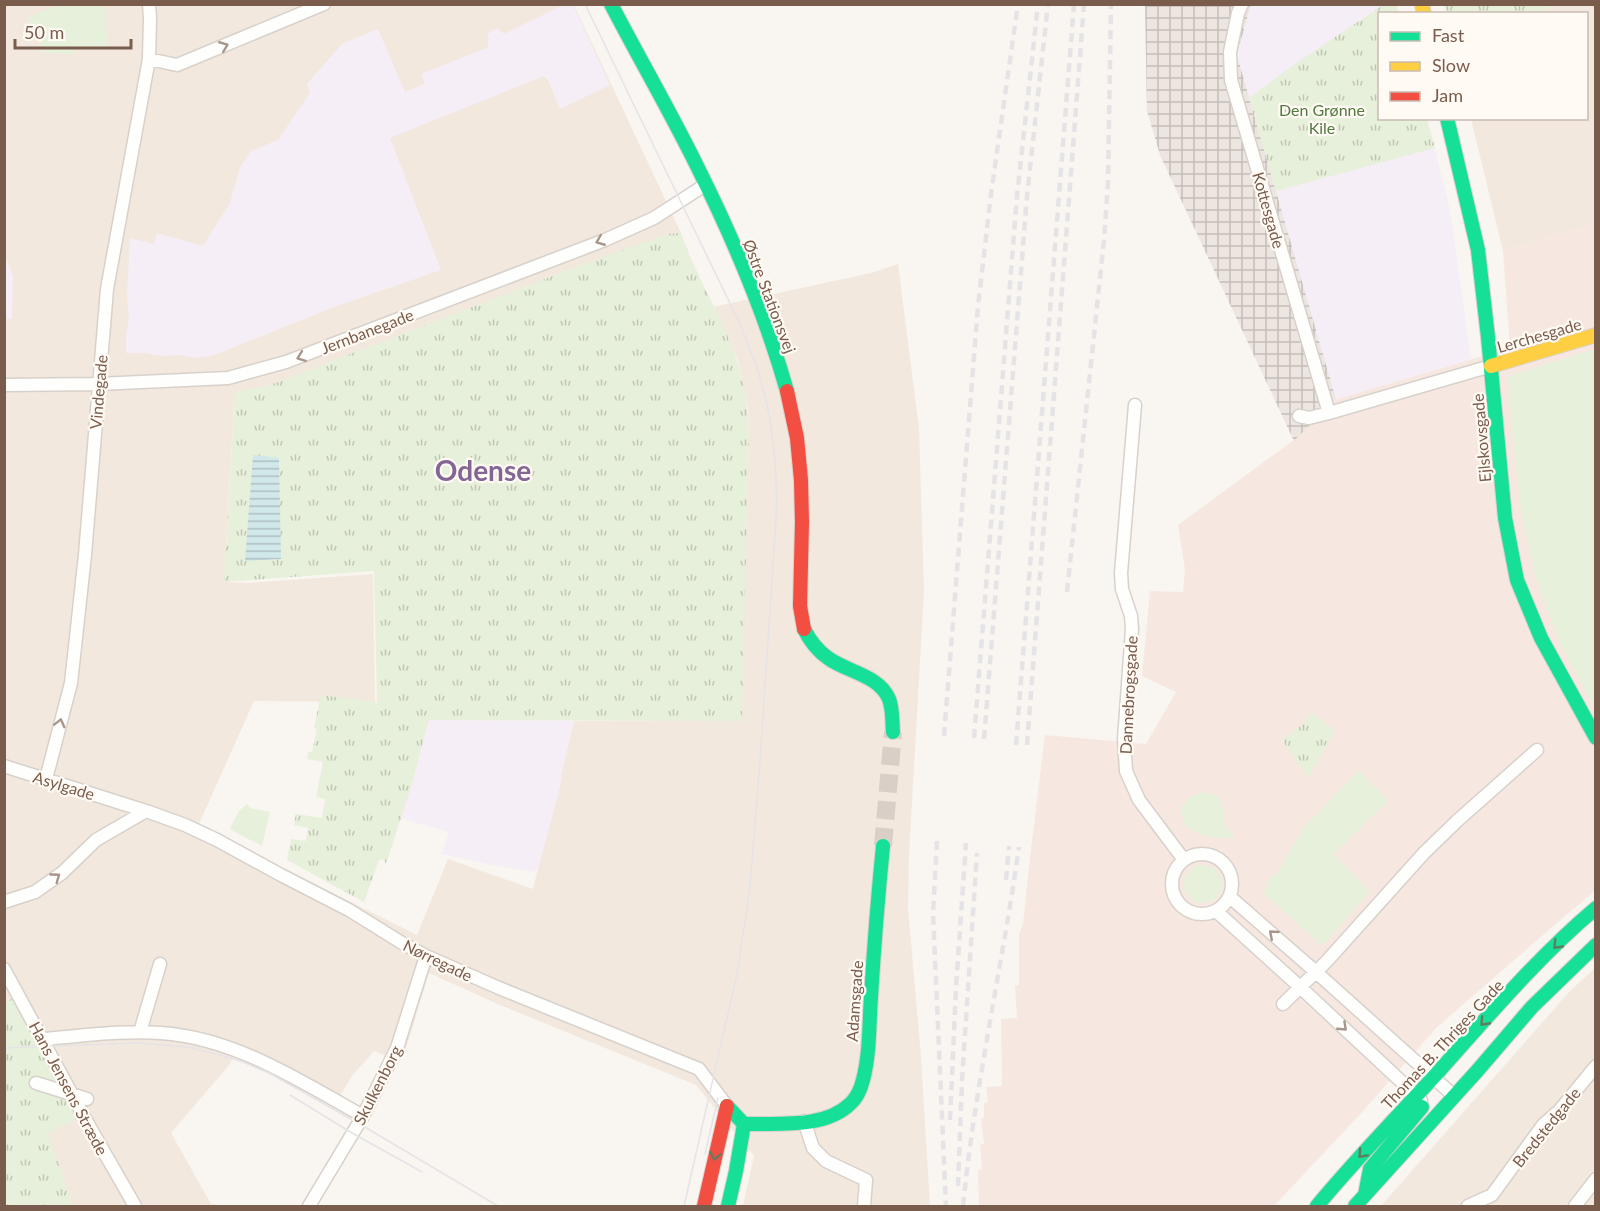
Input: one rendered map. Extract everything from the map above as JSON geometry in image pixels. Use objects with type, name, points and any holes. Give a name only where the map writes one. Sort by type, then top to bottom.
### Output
[{"type":"street","name":"Vindegade","points":[[46,779],[70,683],[85,555],[107,289],[148,59],[149,4]]},
{"type":"street","points":[[148,59],[177,65],[324,4]]},
{"type":"street","name":"Østre Stationsvej","points":[[610,4],[697,165],[725,225],[773,346],[797,437],[802,481],[800,606],[802,625],[807,636],[829,659],[876,683],[885,692],[890,701],[893,732]]},
{"type":"street","name":"Kottesgade","points":[[1242,4],[1230,52],[1232,80],[1329,413]]},
{"type":"street","name":"Ejlskovsgade","points":[[1447,120],[1476,236],[1505,518],[1517,580],[1541,638],[1596,738]]},
{"type":"street","name":"Jernbanegade","points":[[4,385],[98,384],[228,378],[286,362],[605,240],[654,218],[705,185]]},
{"type":"street","name":"Lerchesgade","points":[[1491,366],[1596,335]]},
{"type":"street","points":[[1299,416],[1309,418],[1329,413],[1491,366]]},
{"type":"street","name":"Dannebrogsgade","points":[[1135,405],[1121,573],[1122,589],[1131,616],[1124,739],[1126,771],[1139,800],[1184,860]]},
{"type":"street","points":[[1283,1004],[1316,972],[1424,853],[1537,750]]},
{"type":"street","name":"Asylgade","points":[[4,766],[123,803]]},
{"type":"street","name":"Nørregade","points":[[123,803],[185,825],[217,840],[349,910],[426,956],[699,1069],[727,1106]]},
{"type":"street","points":[[4,902],[35,892],[62,873],[96,840],[146,811]]},
{"type":"street","name":"Adamsgade","points":[[744,1124],[820,1119],[850,1104],[860,1090],[868,1038],[882,846]]},
{"type":"street","points":[[1200,854],[1209,854],[1224,863],[1229,870],[1232,878],[1230,897],[1216,911],[1198,914],[1186,910],[1177,900],[1172,888],[1173,875],[1184,860],[1200,854]]},
{"type":"street","points":[[1230,897],[1454,1096]]},
{"type":"street","name":"Thomas B. Thriges Gade","points":[[1317,1206],[1348,1169],[1420,1100],[1433,1077],[1497,1006],[1576,925],[1596,908]]},
{"type":"street","points":[[1216,911],[1437,1115]]},
{"type":"street","points":[[1355,1206],[1532,1007],[1596,945]]},
{"type":"street","name":"Skulkenborg","points":[[309,1206],[363,1116],[397,1048],[426,956]]},
{"type":"street","points":[[140,1032],[160,964]]},
{"type":"street","name":"Hans Jensens Stræde","points":[[4,969],[135,1206]]},
{"type":"street","points":[[43,1039],[140,1032],[195,1038],[228,1048],[281,1071],[363,1116]]},
{"type":"street","name":"Bredstedgade","points":[[1468,1206],[1492,1195],[1543,1125],[1559,1111],[1596,1066]]},
{"type":"street","points":[[36,1083],[87,1099]]},
{"type":"street","points":[[1365,1196],[1370,1168],[1420,1100]]},
{"type":"street","points":[[727,1106],[744,1124],[728,1206]]},
{"type":"street","points":[[704,1206],[727,1106]]},
{"type":"street","points":[[804,1121],[813,1148],[826,1161],[866,1180],[864,1206]]},
{"type":"street","points":[[1575,1206],[1596,1179]]},
{"type":"shaded area","points":[[4,5],[574,5],[681,233],[234,405],[224,582],[248,583],[373,574],[375,702],[254,701],[198,826],[417,935],[448,859],[533,889],[574,721],[741,720],[748,408],[738,361],[713,307],[871,273],[898,264],[919,429],[924,591],[908,908],[921,1057],[930,1206],[743,1206],[754,1156],[696,1085],[500,1005],[429,973],[404,1055],[393,1059],[374,1051],[352,1076],[338,1099],[237,1048],[230,1064],[171,1133],[211,1204],[220,1206],[73,1206],[47,1133],[78,1118],[5,1043]]},
{"type":"shaded area","points":[[563,5],[573,5],[610,85],[560,109],[548,80],[544,76],[390,138],[441,270],[334,307],[214,355],[197,358],[126,353],[130,238],[154,244],[157,233],[203,246],[230,203],[240,167],[251,151],[278,140],[310,93],[307,84],[342,44],[378,29],[405,92],[425,84],[421,74],[487,48],[489,39],[487,34],[497,28],[504,34]]},
{"type":"shaded area","points":[[1145,5],[1251,5],[1237,55],[1336,399],[1294,441],[1160,155],[1147,111]]},
{"type":"shaded area","points":[[1251,5],[1396,5],[1399,12],[1378,12],[1378,120],[1427,120],[1450,209],[1471,359],[1336,399],[1237,55]]},
{"type":"shaded area","points":[[1553,5],[1595,5],[1595,223],[1503,251],[1471,120],[1588,120],[1588,12],[1542,12]]},
{"type":"shaded area","points":[[1595,223],[1595,891],[1436,1028],[1365,1109],[1274,1206],[979,1206],[978,1170],[982,1169],[980,1144],[984,1144],[981,1119],[984,1118],[984,1103],[988,1102],[986,1087],[1002,1086],[1001,1019],[1017,1018],[1015,986],[1019,985],[1019,934],[1023,924],[1045,735],[1146,744],[1176,692],[1142,676],[1150,591],[1183,592],[1185,570],[1178,525],[1294,440],[1336,399],[1510,348],[1503,251]]},
{"type":"shaded area","points":[[4,253],[13,276],[12,319],[5,319]]},
{"type":"shaded area","points":[[429,720],[574,721],[561,771],[561,783],[539,866],[535,872],[442,854],[449,832],[400,818],[412,784]]},
{"type":"shaded area","points":[[1595,968],[1594,1206],[1381,1206],[1569,992]]},
{"type":"green space","points":[[61,4],[105,5],[108,49],[75,48],[73,55],[46,53],[27,18]]},
{"type":"green space","points":[[1444,4],[1553,5],[1542,12],[1447,12]]},
{"type":"green space","name":"Den Grønne Kile","points":[[1383,5],[1396,5],[1399,12],[1378,12],[1378,120],[1427,120],[1435,148],[1276,191],[1249,98]]},
{"type":"green space","points":[[681,233],[731,345],[742,379],[747,406],[749,434],[742,721],[429,720],[412,784],[386,864],[384,859],[379,860],[364,902],[287,860],[291,839],[306,841],[308,828],[294,825],[296,814],[322,818],[325,799],[316,797],[323,762],[307,759],[308,752],[312,752],[321,695],[377,703],[374,571],[224,582],[235,392],[270,385],[584,264],[668,234]]},
{"type":"green space","points":[[1596,349],[1595,708],[1559,641],[1534,572],[1521,511],[1508,376]]},
{"type":"green space","points":[[1311,712],[1335,731],[1308,778],[1282,740],[1303,724]]},
{"type":"green space","points":[[1359,770],[1388,801],[1334,854],[1370,892],[1322,946],[1264,893],[1268,880],[1277,873],[1304,827]]},
{"type":"green space","points":[[1200,793],[1213,794],[1220,799],[1225,829],[1228,829],[1235,838],[1207,836],[1188,827],[1183,820],[1181,807],[1189,798]]},
{"type":"green space","points":[[247,804],[250,808],[270,812],[262,846],[230,828],[239,811]]},
{"type":"green space","points":[[1203,865],[1217,870],[1222,884],[1217,898],[1203,903],[1189,898],[1184,884],[1189,870]]},
{"type":"green space","points":[[14,998],[79,1118],[48,1133],[73,1206],[5,1206],[4,1002]]},
{"type":"water","points":[[253,455],[279,458],[281,559],[245,561]]},
{"type":"tunnel","points":[[883,846],[893,732]]},
{"type":"tram line","points":[[585,4],[740,324],[755,362],[767,405],[775,462],[776,520],[750,888],[737,974],[684,1206]]},
{"type":"tram line","points":[[4,1048],[139,1043],[188,1047],[243,1062],[269,1073],[358,1123],[498,1206]]},
{"type":"tram line","points":[[290,1095],[422,1172]]},
{"type":"tram line","points":[[705,1154],[718,1098]]},
{"type":"railway","points":[[944,736],[978,306],[991,194],[1018,4]]},
{"type":"railway","points":[[974,738],[1017,196],[1038,4]]},
{"type":"railway","points":[[984,739],[1027,196],[1048,4]]},
{"type":"railway","points":[[1016,745],[1074,4]]},
{"type":"railway","points":[[1027,745],[1084,4]]},
{"type":"railway","points":[[1067,592],[1104,240],[1108,182],[1111,4]]},
{"type":"railway","points":[[937,841],[933,913],[946,1206]]},
{"type":"railway","points":[[950,1120],[966,843]]},
{"type":"railway","points":[[1006,880],[1009,846]]},
{"type":"railway","points":[[963,1206],[974,1116],[1019,847]]},
{"type":"railway","points":[[958,1186],[962,1080],[977,853]]},
{"type":"traffic: fast","points":[[611,4],[687,145],[723,221],[758,305],[787,391]]},
{"type":"traffic: fast","points":[[1447,120],[1478,250],[1505,518],[1517,580],[1541,638],[1596,738]]},
{"type":"traffic: fast","points":[[804,629],[814,645],[824,655],[878,684],[889,699],[893,732]]},
{"type":"traffic: fast","points":[[727,1106],[744,1124],[800,1123],[827,1118],[850,1104],[857,1096],[863,1080],[868,1049],[883,846]]},
{"type":"traffic: fast","points":[[1317,1206],[1515,986],[1596,908]]},
{"type":"traffic: fast","points":[[1355,1206],[1532,1007],[1596,945]]},
{"type":"traffic: fast","points":[[1365,1195],[1370,1169],[1422,1107]]},
{"type":"traffic: fast","points":[[728,1206],[744,1124]]},
{"type":"traffic: slow","points":[[1422,4],[1424,12]]},
{"type":"traffic: slow","points":[[1491,366],[1596,335]]},
{"type":"traffic: jam","points":[[787,391],[797,438],[801,480],[800,606],[804,629]]},
{"type":"traffic: jam","points":[[704,1206],[727,1106]]},
{"type":"district","name":"Odense","points":[[483,470]]}]
